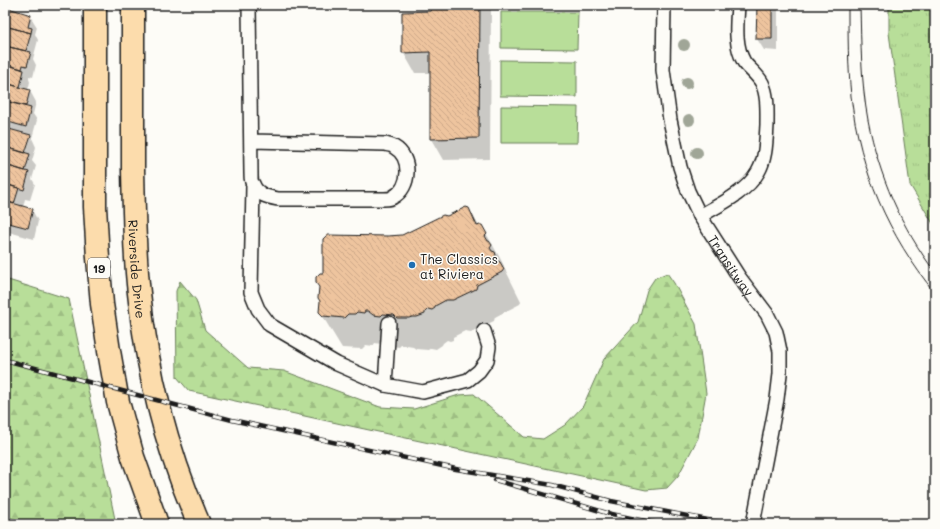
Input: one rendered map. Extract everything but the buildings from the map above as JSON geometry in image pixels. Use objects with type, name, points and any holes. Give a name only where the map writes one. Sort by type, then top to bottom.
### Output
[{"type":"main road","name":"19","points":[[95,5],[95,207],[102,304],[118,402],[133,457],[157,524]]},
{"type":"main road","name":"Riverside Drive","points":[[133,5],[135,253],[144,335],[152,377],[175,461],[190,504],[200,524]]},
{"type":"lane","points":[[248,5],[251,174],[253,185],[251,292],[258,309],[270,325],[337,364],[385,385],[423,392],[468,380],[479,371],[487,360],[489,347],[484,331]]},
{"type":"lane","name":"Transitway","points":[[664,5],[664,70],[670,120],[680,167],[688,192],[700,216],[735,270],[767,314],[776,332],[780,351],[780,374],[777,399],[753,524]]},
{"type":"lane","points":[[700,216],[749,184],[758,172],[764,153],[767,116],[765,96],[762,82],[745,62],[741,54],[738,39],[738,5]]},
{"type":"lane","points":[[251,141],[386,144],[395,147],[402,153],[408,172],[406,182],[401,191],[393,198],[384,200],[278,199],[260,194],[253,185]]},
{"type":"lane","points":[[385,385],[389,323]]},
{"type":"green space","points":[[889,5],[935,5],[935,227],[910,185],[889,33]]},
{"type":"green space","points":[[501,12],[578,12],[577,49],[501,48]]},
{"type":"green space","points":[[500,60],[577,61],[577,97],[500,96]]},
{"type":"green space","points":[[501,106],[578,107],[577,143],[501,143]]},
{"type":"green space","points":[[667,273],[696,324],[706,393],[698,438],[678,476],[667,488],[646,490],[189,391],[177,377],[176,291],[180,281],[196,300],[205,330],[248,368],[284,371],[380,407],[414,409],[459,395],[474,394],[524,437],[543,439],[565,425],[583,406],[604,359],[638,322],[647,290],[655,278]]},
{"type":"green space","points":[[5,279],[69,299],[116,524],[25,524],[24,522],[5,516]]},
{"type":"tram line","points":[[848,5],[851,96],[861,150],[869,176],[890,225],[918,271],[935,293]]},
{"type":"tram line","points":[[860,5],[864,92],[868,120],[878,161],[902,219],[923,255],[935,272]]},
{"type":"railway","points":[[5,360],[232,420],[456,469],[552,485],[611,501],[728,524]]},
{"type":"railway","points":[[495,480],[607,513],[659,524]]},
{"type":"place","name":"The Classics at Riviera","points":[[412,265]]}]
